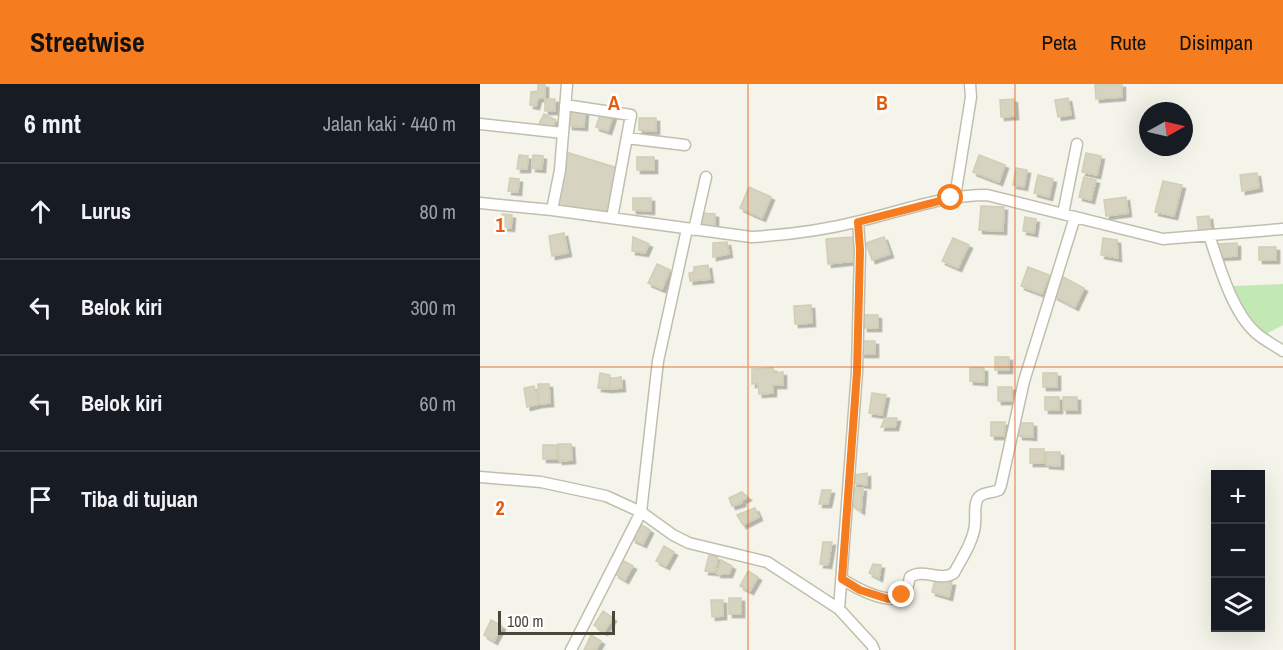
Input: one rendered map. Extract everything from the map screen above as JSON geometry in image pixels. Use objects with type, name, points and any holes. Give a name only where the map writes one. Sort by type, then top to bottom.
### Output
[{"type":"street","points":[[552,210],[560,170],[567,84]]},
{"type":"street","points":[[955,197],[971,97],[970,84]]},
{"type":"street","points":[[565,105],[631,115],[612,218]]},
{"type":"street","points":[[480,124],[563,133]]},
{"type":"street","points":[[627,138],[685,146]]},
{"type":"street","points":[[1063,214],[1077,144]]},
{"type":"street","points":[[571,650],[641,512],[657,361],[706,177]]},
{"type":"street","points":[[480,203],[552,210],[750,237],[779,236],[858,222],[955,197],[987,195],[1163,239],[1283,229]]},
{"type":"street","points":[[842,579],[860,590],[888,599],[906,592],[910,577],[915,573],[943,577],[954,573],[975,526],[978,498],[999,490],[1001,485],[1024,381],[1075,218]]},
{"type":"street","points":[[839,609],[857,372],[860,250],[858,222]]},
{"type":"street","points":[[1209,235],[1239,312],[1254,332],[1283,351]]},
{"type":"street","points":[[480,477],[552,484],[606,496],[641,512],[673,535],[689,543],[767,562],[839,609],[874,650]]},
{"type":"green space","points":[[1283,284],[1283,325],[1266,334],[1254,325],[1245,313],[1233,286]]},
{"type":"building","points":[[538,84],[545,84],[545,98],[538,98],[536,106],[530,105],[531,92],[538,91]]},
{"type":"building","points":[[1095,84],[1122,84],[1122,97],[1096,99]]},
{"type":"building","points":[[1068,98],[1071,115],[1058,117],[1055,100]]},
{"type":"building","points":[[545,99],[555,99],[555,111],[545,111]]},
{"type":"building","points":[[1014,99],[1015,116],[1001,117],[1000,100]]},
{"type":"building","points":[[570,109],[585,110],[584,127],[569,126]]},
{"type":"building","points":[[601,112],[613,116],[608,131],[596,127]]},
{"type":"building","points":[[544,114],[556,120],[552,130],[539,124]]},
{"type":"building","points":[[639,118],[656,118],[656,131],[639,130]]},
{"type":"building","points":[[566,152],[618,168],[609,214],[557,206]]},
{"type":"building","points":[[1086,153],[1101,156],[1097,175],[1082,172]]},
{"type":"building","points":[[519,155],[528,156],[527,169],[517,169]]},
{"type":"building","points":[[533,155],[543,156],[542,169],[532,168]]},
{"type":"building","points":[[979,155],[1005,165],[999,182],[973,172]]},
{"type":"building","points":[[637,157],[654,157],[654,170],[637,170]]},
{"type":"building","points":[[1016,168],[1027,170],[1024,187],[1013,185]]},
{"type":"building","points":[[1257,173],[1259,188],[1242,191],[1240,175]]},
{"type":"building","points":[[1038,175],[1053,179],[1049,197],[1034,193]]},
{"type":"building","points":[[1084,177],[1096,180],[1091,200],[1079,197]]},
{"type":"building","points":[[510,178],[519,179],[518,192],[508,191]]},
{"type":"building","points":[[1163,181],[1182,185],[1174,216],[1155,212]]},
{"type":"building","points":[[749,187],[771,197],[762,218],[740,208]]},
{"type":"building","points":[[1126,197],[1128,213],[1106,216],[1104,200]]},
{"type":"building","points":[[633,198],[651,198],[651,211],[633,210]]},
{"type":"building","points":[[981,206],[1004,207],[1003,231],[979,230]]},
{"type":"building","points":[[701,213],[715,214],[715,227],[701,227]]},
{"type":"building","points":[[502,214],[512,215],[511,228],[501,227]]},
{"type":"building","points":[[1209,216],[1211,232],[1199,233],[1197,217]]},
{"type":"building","points":[[1025,217],[1036,219],[1034,233],[1023,231]]},
{"type":"building","points":[[564,233],[568,253],[552,256],[549,236]]},
{"type":"building","points":[[633,237],[649,244],[645,253],[632,251]]},
{"type":"building","points":[[852,237],[854,261],[828,264],[826,239]]},
{"type":"building","points":[[884,237],[890,254],[872,260],[866,243]]},
{"type":"building","points":[[953,238],[969,245],[958,268],[942,261]]},
{"type":"building","points":[[1103,238],[1117,240],[1118,258],[1101,255]]},
{"type":"building","points":[[727,242],[729,254],[713,257],[713,243]]},
{"type":"building","points":[[1237,243],[1237,256],[1218,257],[1218,244]]},
{"type":"building","points":[[1259,247],[1276,247],[1276,260],[1259,260]]},
{"type":"building","points":[[657,264],[670,270],[662,289],[648,283]]},
{"type":"building","points":[[708,265],[710,279],[690,281],[689,273],[694,272],[694,267]]},
{"type":"building","points":[[1028,267],[1049,275],[1042,294],[1021,286]]},
{"type":"building","points":[[1063,277],[1084,288],[1075,307],[1054,296]]},
{"type":"building","points":[[811,305],[812,323],[795,324],[794,306]]},
{"type":"building","points":[[864,315],[878,315],[878,328],[864,328]]},
{"type":"building","points":[[861,341],[875,341],[875,354],[861,354]]},
{"type":"building","points":[[995,357],[1009,357],[1009,370],[995,370]]},
{"type":"building","points":[[773,368],[774,373],[783,372],[783,385],[773,385],[773,393],[759,394],[758,383],[752,384],[752,369]]},
{"type":"building","points":[[970,368],[984,368],[984,382],[970,381]]},
{"type":"building","points":[[600,373],[610,375],[609,389],[598,388]]},
{"type":"building","points":[[1043,373],[1057,373],[1057,387],[1043,387]]},
{"type":"building","points":[[621,377],[622,388],[609,389],[610,379]]},
{"type":"building","points":[[538,384],[549,384],[550,403],[539,404]]},
{"type":"building","points":[[534,386],[539,404],[527,407],[524,388]]},
{"type":"building","points":[[998,387],[1012,387],[1012,401],[998,401]]},
{"type":"building","points":[[872,393],[886,395],[882,415],[869,413]]},
{"type":"building","points":[[1045,397],[1059,397],[1059,410],[1045,410]]},
{"type":"building","points":[[1063,397],[1077,397],[1077,410],[1063,410]]},
{"type":"building","points":[[885,418],[897,418],[895,427],[881,427]]},
{"type":"building","points":[[991,422],[1005,422],[1004,436],[991,436]]},
{"type":"building","points":[[1019,423],[1033,423],[1033,437],[1019,436]]},
{"type":"building","points":[[558,444],[571,444],[572,460],[559,461]]},
{"type":"building","points":[[543,445],[557,445],[557,459],[543,459]]},
{"type":"building","points":[[1030,449],[1044,449],[1044,463],[1030,463]]},
{"type":"building","points":[[1046,452],[1060,452],[1060,466],[1046,465]]},
{"type":"building","points":[[867,473],[867,485],[853,483],[854,475]]},
{"type":"building","points":[[853,488],[863,488],[861,511],[851,504]]},
{"type":"building","points":[[822,490],[831,490],[828,504],[819,504]]},
{"type":"building","points":[[742,492],[748,497],[742,500],[742,503],[732,506],[729,498]]},
{"type":"building","points":[[755,508],[759,517],[743,525],[737,515]]},
{"type":"building","points":[[640,524],[650,530],[643,544],[632,539]]},
{"type":"building","points":[[823,542],[832,542],[828,565],[820,564]]},
{"type":"building","points":[[664,546],[674,552],[666,566],[656,561]]},
{"type":"building","points":[[709,555],[718,557],[715,572],[705,571]]},
{"type":"building","points":[[622,560],[633,566],[625,580],[615,574]]},
{"type":"building","points":[[721,560],[732,566],[729,574],[717,574]]},
{"type":"building","points":[[873,564],[881,565],[879,578],[869,573]]},
{"type":"building","points":[[748,571],[758,577],[750,591],[740,586]]},
{"type":"building","points":[[935,580],[952,582],[949,597],[932,592]]},
{"type":"building","points":[[729,598],[741,598],[741,614],[729,614]]},
{"type":"building","points":[[711,600],[723,600],[723,616],[712,617]]},
{"type":"building","points":[[603,611],[613,618],[604,632],[594,625]]},
{"type":"building","points":[[491,620],[502,626],[494,641],[484,635]]},
{"type":"building","points":[[591,635],[601,641],[596,650],[584,650]]},
{"type":"route","points":[[902,595],[888,599],[860,590],[842,579],[857,372],[860,250],[858,222],[951,198]]}]
